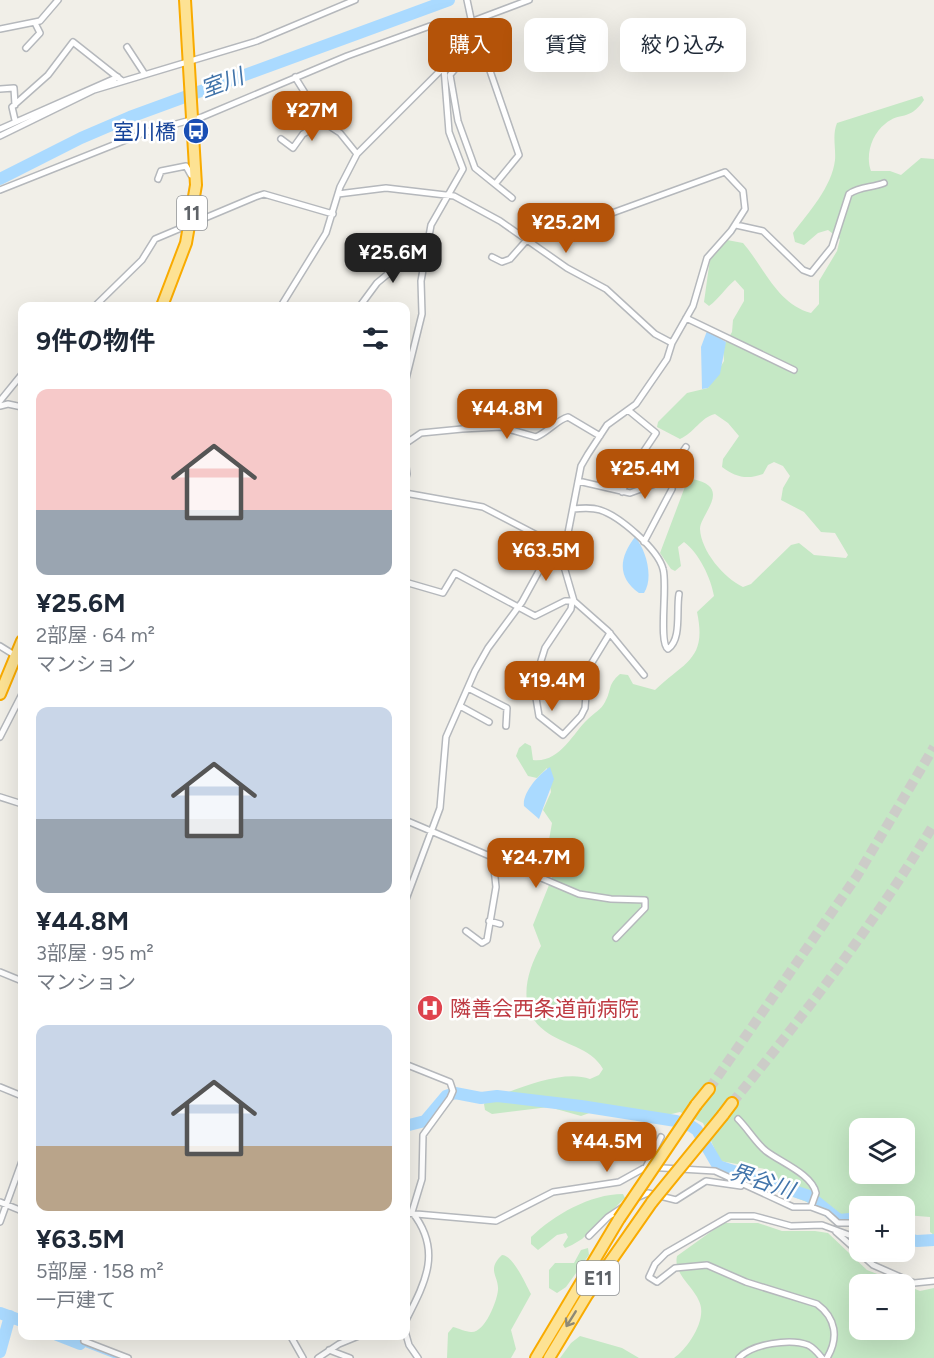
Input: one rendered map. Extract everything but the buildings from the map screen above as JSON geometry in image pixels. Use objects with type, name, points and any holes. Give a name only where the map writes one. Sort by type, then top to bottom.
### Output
[{"type":"highway","name":"11","points":[[163,302],[190,225],[196,181],[184,1]]},
{"type":"highway","points":[[0,694],[18,655]]},
{"type":"highway","name":"E11","points":[[536,1358],[619,1219],[709,1089]]},
{"type":"highway","name":"E11","points":[[549,1358],[586,1294],[652,1202],[732,1103]]},
{"type":"street","points":[[0,29],[35,23],[45,18],[58,0]]},
{"type":"street","points":[[0,129],[15,120],[120,79],[257,41],[355,0]]},
{"type":"street","points":[[467,0],[472,18],[529,0]]},
{"type":"street","points":[[26,48],[40,33],[35,23]]},
{"type":"street","points":[[0,190],[146,132],[193,118],[428,27]]},
{"type":"street","points":[[15,120],[12,107],[48,75],[73,42],[120,79]]},
{"type":"street","points":[[127,47],[144,73]]},
{"type":"street","points":[[283,302],[311,260],[333,214],[338,194],[357,154],[440,72]]},
{"type":"street","points":[[410,363],[422,314],[421,281],[431,225],[463,169],[449,132],[444,72]]},
{"type":"street","points":[[453,72],[450,75],[458,121],[475,168],[512,198]]},
{"type":"street","points":[[490,72],[519,155],[495,183]]},
{"type":"street","points":[[295,77],[323,122],[340,133],[357,154]]},
{"type":"street","points":[[0,136],[120,79]]},
{"type":"street","points":[[0,89],[14,88],[15,105]]},
{"type":"street","points":[[280,139],[293,148],[303,134],[323,122]]},
{"type":"street","points":[[158,179],[161,171],[186,166],[196,181]]},
{"type":"street","points":[[410,889],[440,808],[446,736],[468,688],[488,648],[519,608],[539,571],[568,533],[581,466],[607,425],[636,404],[667,359],[672,343],[693,306],[707,258],[736,225],[745,209],[743,191],[724,172],[568,229],[563,228],[549,215],[510,259],[502,262],[492,257]]},
{"type":"street","points":[[736,225],[763,231],[803,270],[810,273],[832,248],[849,194],[855,189],[873,188],[884,183]]},
{"type":"street","points":[[338,194],[386,188],[449,196],[483,211],[567,268],[606,289],[655,334],[672,343]]},
{"type":"street","points":[[99,302],[142,260],[155,239],[264,194],[333,214]]},
{"type":"street","points":[[363,302],[377,283],[407,258],[426,258]]},
{"type":"street","points":[[686,318],[794,370]]},
{"type":"street","points":[[0,401],[18,379]]},
{"type":"street","points":[[0,406],[9,404],[18,406]]},
{"type":"street","points":[[622,492],[632,469],[656,433],[628,410]]},
{"type":"street","points":[[410,441],[421,434],[501,427],[536,437],[548,432],[560,419],[568,417],[600,436]]},
{"type":"street","points":[[578,481],[630,493],[663,481],[686,447]]},
{"type":"street","points":[[644,542],[672,489]]},
{"type":"street","points":[[410,494],[483,507],[558,546],[573,602],[571,609],[546,648],[534,686],[539,716],[563,735],[581,716],[585,708],[588,669],[610,633]]},
{"type":"street","points":[[573,509],[591,508],[610,514],[644,542],[663,567],[665,604],[662,641],[668,649],[675,643],[679,594]]},
{"type":"street","points":[[410,583],[443,593],[455,573],[535,616],[565,601],[573,602],[610,633],[644,675]]},
{"type":"street","points":[[0,646],[18,653]]},
{"type":"street","points":[[468,688],[507,708],[506,726]]},
{"type":"street","points":[[0,737],[18,702]]},
{"type":"street","points":[[460,706],[489,722]]},
{"type":"street","points":[[14,709],[18,712]]},
{"type":"street","points":[[0,797],[18,803]]},
{"type":"street","points":[[410,822],[579,894],[610,899],[645,900],[645,908],[616,938]]},
{"type":"street","points":[[466,931],[485,943],[496,887],[493,859]]},
{"type":"street","points":[[489,921],[500,924]]},
{"type":"street","points":[[0,972],[18,979]]},
{"type":"street","points":[[410,1066],[444,1078],[450,1082],[453,1091],[423,1135],[422,1179],[410,1208]]},
{"type":"street","points":[[0,1087],[18,1094]]},
{"type":"street","points":[[738,1119],[767,1152],[787,1162],[814,1186],[816,1193],[812,1206]]},
{"type":"street","points":[[646,1167],[661,1137]]},
{"type":"street","points":[[410,1213],[496,1221],[553,1192],[619,1182],[646,1167],[715,1171],[793,1207],[812,1206],[821,1209],[838,1223],[849,1223]]},
{"type":"street","points":[[0,1222],[18,1173]]},
{"type":"street","points":[[589,1236],[608,1217],[643,1194],[676,1200],[706,1181],[745,1186]]},
{"type":"street","points":[[0,1202],[18,1209]]},
{"type":"street","points":[[410,1215],[426,1235],[428,1272],[410,1311]]},
{"type":"street","points":[[827,1358],[835,1339],[835,1328],[826,1310],[808,1300],[757,1285],[707,1265],[675,1268],[657,1282],[650,1277],[660,1258],[730,1216],[754,1216],[791,1226],[822,1225],[836,1232],[873,1265],[914,1283],[934,1281]]},
{"type":"street","points":[[836,1232],[849,1234]]},
{"type":"street","points":[[293,1340],[303,1358]]},
{"type":"street","points":[[318,1358],[346,1340]]},
{"type":"street","points":[[408,1340],[418,1358]]},
{"type":"street","points":[[84,1341],[128,1358]]},
{"type":"street","points":[[739,1358],[750,1350],[792,1343],[808,1345],[822,1358]]},
{"type":"street","points":[[329,1350],[350,1358]]},
{"type":"green space","points":[[922,96],[924,100],[919,107],[909,114],[890,120],[876,133],[869,152],[869,165],[871,171],[890,171],[901,175],[921,158],[934,159],[934,1235],[930,1232],[930,1217],[915,1216],[915,1196],[849,1196],[849,1215],[842,1216],[784,1193],[765,1169],[720,1161],[703,1123],[680,1112],[663,1116],[606,1107],[581,1116],[549,1107],[492,1114],[485,1110],[484,1104],[487,1100],[539,1082],[566,1077],[590,1079],[599,1075],[603,1069],[584,1051],[545,1031],[530,1013],[526,990],[531,967],[541,946],[533,925],[553,875],[545,862],[552,823],[543,810],[551,792],[547,768],[537,778],[528,776],[516,756],[519,748],[525,743],[531,746],[533,760],[551,757],[565,746],[588,719],[602,707],[613,681],[620,674],[628,675],[633,684],[655,690],[685,665],[696,650],[699,640],[697,612],[714,596],[707,574],[699,559],[684,542],[678,547],[681,566],[675,571],[660,553],[686,484],[692,479],[711,488],[712,501],[701,523],[701,537],[715,563],[728,577],[743,587],[751,584],[791,545],[799,543],[814,555],[846,558],[848,555],[835,533],[821,532],[804,512],[781,500],[783,488],[790,476],[783,466],[774,462],[768,465],[763,474],[746,477],[736,475],[722,467],[723,459],[739,436],[728,423],[715,414],[706,418],[680,439],[657,427],[658,422],[687,393],[708,388],[724,361],[723,347],[732,332],[733,320],[744,301],[744,290],[735,280],[709,306],[704,302],[710,259],[727,240],[743,243],[772,284],[789,302],[811,313],[819,304],[819,281],[837,251],[840,239],[828,230],[818,233],[804,245],[795,242],[793,233],[829,180],[835,160],[837,123]]},
{"type":"green space","points":[[623,1194],[625,1198],[582,1239],[572,1245],[565,1248],[563,1245],[568,1237],[566,1233],[557,1235],[538,1250],[531,1244],[531,1237],[540,1229],[573,1207],[598,1198]]},
{"type":"green space","points":[[723,1223],[758,1223],[782,1231],[828,1233],[849,1253],[849,1262],[859,1262],[867,1270],[877,1274],[849,1274],[849,1340],[915,1340],[915,1289],[920,1291],[934,1288],[934,1358],[674,1358],[690,1340],[701,1316],[699,1301],[678,1269],[677,1256]]},
{"type":"green space","points":[[588,1248],[589,1255],[566,1287],[557,1293],[549,1288],[549,1270],[555,1263],[574,1263],[581,1250]]},
{"type":"green space","points":[[502,1255],[514,1264],[531,1294],[511,1330],[516,1349],[511,1358],[447,1358],[448,1333],[453,1327],[469,1332],[476,1331],[489,1316],[498,1290],[494,1269],[497,1260]]},
{"type":"green space","points":[[580,1336],[622,1348],[639,1358],[560,1358],[571,1343]]},
{"type":"water","points":[[707,331],[726,342],[720,374],[708,388],[702,389],[701,347]]},
{"type":"water","points":[[635,537],[647,564],[648,580],[644,593],[639,593],[632,587],[624,574],[623,560]]},
{"type":"water","points":[[550,767],[554,779],[539,819],[524,806],[524,801],[532,784]]},
{"type":"waterway","name":"室川","points":[[0,179],[81,138],[130,117],[449,0]]},
{"type":"waterway","name":"界谷川","points":[[410,1125],[425,1121],[446,1096],[455,1093],[481,1098],[497,1096],[581,1106],[676,1121],[697,1130],[718,1166],[809,1196],[839,1220],[849,1219]]},
{"type":"waterway","name":"界谷川","points":[[915,1241],[934,1240]]},
{"type":"waterway","name":"界谷川","points":[[0,1313],[18,1320]]},
{"type":"waterway","points":[[0,1352],[10,1316]]},
{"type":"waterway","name":"界谷川","points":[[70,1340],[80,1344],[81,1340]]},
{"type":"waterway","points":[[80,1344],[116,1358]]},
{"type":"tunnel","points":[[709,1089],[857,876],[934,747]]},
{"type":"tunnel","points":[[732,1103],[838,967],[888,897],[934,824]]},
{"type":"place","name":"室川橋","points":[[196,131]]},
{"type":"place","name":"隣善会西条道前病院","points":[[430,1008]]}]
